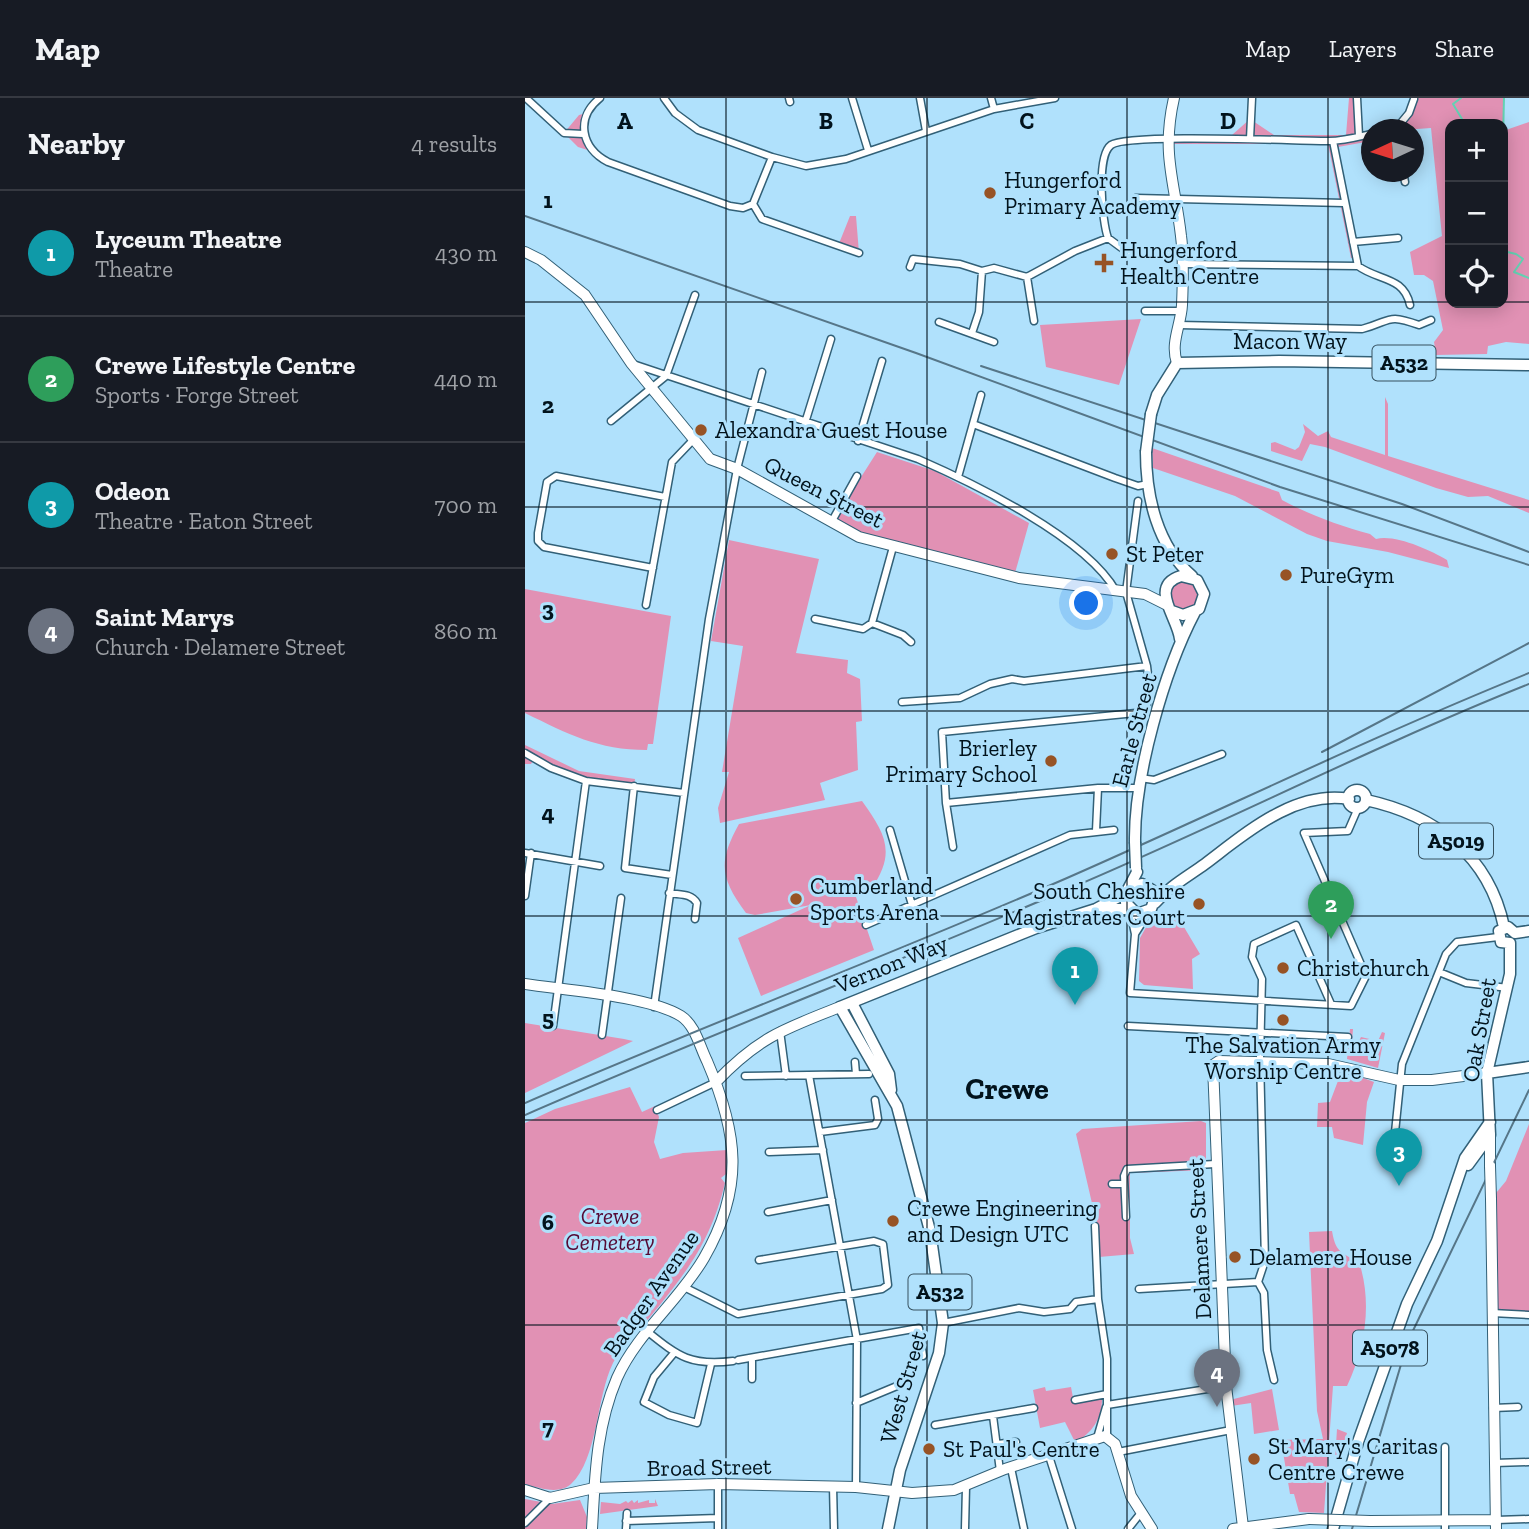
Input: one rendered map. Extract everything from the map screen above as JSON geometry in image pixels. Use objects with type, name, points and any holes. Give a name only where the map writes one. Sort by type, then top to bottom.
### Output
[{"type":"main road","name":"Macon Way","points":[[1177,363],[1279,361],[1529,365]]},
{"type":"main road","points":[[1170,608],[1183,615],[1195,612],[1202,604],[1204,594],[1170,552],[1157,522],[1148,484],[1146,452],[1151,414],[1157,395],[1177,363]]},
{"type":"main road","points":[[1170,552],[1169,583],[1164,595],[1179,624],[1181,642]]},
{"type":"main road","points":[[1169,583],[1181,576],[1193,578]]},
{"type":"main road","name":"Earle Street","points":[[1146,886],[1137,870],[1135,842],[1139,783],[1181,642],[1195,612]]},
{"type":"main road","name":"A5019","points":[[1362,804],[1360,790],[1352,792],[1349,799],[1352,806],[1362,804],[1421,817],[1459,844],[1491,891],[1504,927]]},
{"type":"main road","name":"A5019","points":[[1153,906],[1174,884],[1273,816],[1313,802],[1349,799]]},
{"type":"main road","name":"Earle Street","points":[[1128,891],[1137,870]]},
{"type":"main road","points":[[1146,886],[1154,893],[1153,906],[1143,914],[1130,910],[1128,891],[1146,886],[1174,884]]},
{"type":"main road","name":"Vernon Way","points":[[841,1007],[1036,928],[1096,909],[1128,891]]},
{"type":"main road","name":"Vernon Way","points":[[1096,909],[1130,910]]},
{"type":"main road","points":[[1513,938],[1511,928],[1504,927],[1499,931],[1498,937],[1504,944],[1529,931]]},
{"type":"main road","name":"Oak Street","points":[[1490,1135],[1487,1073],[1508,988],[1513,938]]},
{"type":"main road","name":"West Street","points":[[852,1003],[889,1074],[891,1093],[930,1231],[943,1323],[939,1353],[897,1490],[888,1529]]},
{"type":"main road","name":"West Street","points":[[841,1007],[891,1093]]},
{"type":"main road","points":[[1487,1073],[1529,1067]]},
{"type":"main road","name":"A5078","points":[[1333,1529],[1380,1374],[1462,1173],[1465,1158],[1490,1122]]},
{"type":"main road","name":"A5078","points":[[1462,1173],[1490,1135]]},
{"type":"street","points":[[600,98],[587,113],[583,134],[594,152],[608,162],[730,206],[743,208],[753,204],[772,157]]},
{"type":"street","points":[[664,98],[675,113],[698,130],[794,164],[817,166],[994,108],[1055,98]]},
{"type":"street","points":[[852,98],[868,150]]},
{"type":"street","points":[[920,98],[926,131]]},
{"type":"street","points":[[991,98],[994,108]]},
{"type":"street","points":[[1174,98],[1168,161],[1182,259],[1182,312],[1174,346],[1177,363]]},
{"type":"street","points":[[1250,139],[1252,98]]},
{"type":"street","points":[[1357,98],[1359,136],[1333,141],[1121,140],[1108,149],[1102,192],[1108,238],[1127,252],[1182,259],[1358,266],[1373,276],[1394,280],[1406,291],[1410,305]]},
{"type":"street","points":[[527,99],[564,133],[583,134]]},
{"type":"street","points":[[1404,119],[1414,99]]},
{"type":"street","points":[[1333,141],[1358,266]]},
{"type":"street","points":[[1136,198],[1345,203]]},
{"type":"street","points":[[753,204],[762,219],[859,253]]},
{"type":"street","points":[[905,259],[960,264],[982,271],[994,268],[1027,277],[1075,251],[1108,238]]},
{"type":"street","points":[[1353,242],[1395,241]]},
{"type":"street","name":"Queen Street","points":[[525,252],[541,260],[585,295],[631,363],[710,459],[737,469],[859,537],[1019,578],[1145,594]]},
{"type":"street","points":[[911,267],[913,259]]},
{"type":"street","points":[[972,333],[979,312],[982,271]]},
{"type":"street","points":[[1027,277],[1034,321]]},
{"type":"street","points":[[611,421],[666,376],[695,295]]},
{"type":"street","points":[[1145,311],[1182,312]]},
{"type":"street","points":[[1179,325],[1362,329],[1390,318],[1407,318],[1419,325],[1431,320]]},
{"type":"street","points":[[939,322],[995,342]]},
{"type":"street","points":[[805,423],[831,339]]},
{"type":"street","points":[[858,441],[881,361]]},
{"type":"street","points":[[631,363],[918,459],[958,477],[1063,537],[1097,565],[1121,592]]},
{"type":"street","points":[[654,1007],[709,619],[737,469],[762,372]]},
{"type":"street","points":[[958,477],[981,395]]},
{"type":"street","points":[[973,424],[1138,486],[1148,484]]},
{"type":"street","points":[[646,605],[672,462],[694,440]]},
{"type":"street","points":[[653,568],[544,547],[538,541],[538,533],[547,482],[556,476],[665,497]]},
{"type":"street","points":[[832,521],[857,476]]},
{"type":"street","name":"Earle Street","points":[[946,803],[942,732],[1144,714],[1149,683],[1147,666],[1121,592],[1138,501]]},
{"type":"street","points":[[815,619],[863,629],[872,623],[893,547]]},
{"type":"street","points":[[1145,594],[1159,592],[1169,583]]},
{"type":"street","points":[[1145,594],[1170,608]]},
{"type":"street","points":[[872,623],[903,635],[911,642]]},
{"type":"street","points":[[902,702],[960,698],[1011,679],[1024,681],[1147,666]]},
{"type":"street","points":[[525,753],[551,768],[586,781],[684,793]]},
{"type":"street","points":[[953,847],[946,803],[1139,783],[1154,780],[1222,754]]},
{"type":"street","points":[[553,1026],[586,781]]},
{"type":"street","points":[[634,786],[625,868],[672,875]]},
{"type":"street","points":[[1096,831],[1098,788]]},
{"type":"street","points":[[1130,910],[1135,934],[1130,993],[1351,1006],[1366,976],[1304,833],[1348,831],[1362,804]]},
{"type":"street","points":[[890,830],[912,905]]},
{"type":"street","points":[[866,925],[1070,835],[1114,830]]},
{"type":"street","points":[[525,896],[528,853],[600,866]]},
{"type":"street","points":[[669,893],[695,899],[695,919]]},
{"type":"street","points":[[602,1035],[621,898]]},
{"type":"street","points":[[1135,934],[1153,906]]},
{"type":"street","points":[[1274,1380],[1267,1350],[1264,1293],[1258,1282],[1265,1261],[1262,979],[1252,957],[1253,947],[1257,942],[1296,925],[1331,1004]]},
{"type":"street","points":[[1393,1152],[1402,1064],[1439,972],[1454,944],[1498,937]]},
{"type":"street","points":[[1439,972],[1466,983],[1508,988]]},
{"type":"street","name":"Badger Avenue","points":[[525,984],[609,996],[654,1007],[686,1020],[716,1082],[733,1137],[732,1178],[721,1223],[705,1256],[684,1287],[647,1332],[618,1375],[607,1402],[594,1464],[592,1529]]},
{"type":"street","name":"Vernon Way","points":[[716,1082],[738,1058],[780,1031],[841,1007]]},
{"type":"street","points":[[1128,1026],[1348,1037]]},
{"type":"street","points":[[780,1031],[786,1076]]},
{"type":"street","name":"Delamere Street","points":[[1238,1528],[1226,1386],[1213,1065],[1219,1061],[1261,1062]]},
{"type":"street","points":[[855,1062],[856,1074]]},
{"type":"street","points":[[1261,1062],[1345,1067],[1375,1077],[1399,1080],[1432,1080],[1487,1073]]},
{"type":"street","points":[[754,1067],[754,1076]]},
{"type":"street","points":[[745,1076],[869,1074]]},
{"type":"street","points":[[809,1075],[857,1340],[856,1487]]},
{"type":"street","points":[[657,1110],[716,1082]]},
{"type":"street","points":[[820,1132],[875,1125],[878,1114],[875,1100]]},
{"type":"street","points":[[878,1114],[886,1114]]},
{"type":"street","name":"Oak Street","points":[[1490,1135],[1496,1524]]},
{"type":"street","points":[[769,1152],[823,1150]]},
{"type":"street","points":[[1470,1161],[1480,1160],[1490,1165]]},
{"type":"street","points":[[1126,1217],[1124,1184],[1127,1169],[1215,1164]]},
{"type":"street","points":[[1112,1184],[1124,1184]]},
{"type":"street","points":[[768,1212],[832,1200]]},
{"type":"street","points":[[1095,1226],[1098,1299],[1106,1351],[1107,1405],[1102,1437],[1113,1441],[1131,1496],[1152,1529]]},
{"type":"street","points":[[684,1287],[738,1314],[849,1295],[888,1285],[883,1244],[874,1241],[759,1260]]},
{"type":"street","points":[[1139,1289],[1258,1282]]},
{"type":"street","points":[[943,1323],[1019,1308],[1044,1312],[1070,1309],[1076,1302],[1098,1299]]},
{"type":"street","points":[[1492,1313],[1529,1315]]},
{"type":"street","points":[[647,1332],[686,1360],[711,1364],[919,1328],[923,1356]]},
{"type":"street","points":[[674,1353],[654,1377],[643,1402],[669,1415],[697,1423],[711,1364]]},
{"type":"street","points":[[752,1358],[752,1379]]},
{"type":"street","points":[[856,1403],[909,1381]]},
{"type":"street","points":[[1107,1405],[1226,1386]]},
{"type":"street","points":[[1075,1400],[1107,1394]]},
{"type":"street","points":[[1493,1408],[1518,1407]]},
{"type":"street","points":[[935,1425],[1034,1408]]},
{"type":"street","points":[[993,1416],[1000,1471]]},
{"type":"street","points":[[1118,1452],[1231,1430]]},
{"type":"street","name":"Broad Street","points":[[549,1498],[594,1488],[718,1483],[856,1487],[912,1493],[966,1487],[1000,1471],[1102,1437]]},
{"type":"street","points":[[997,1444],[1016,1442]]},
{"type":"street","points":[[1445,1447],[1445,1525]]},
{"type":"street","points":[[1049,1456],[1072,1529]]},
{"type":"street","points":[[1495,1463],[1529,1462]]},
{"type":"street","points":[[1011,1468],[1024,1529]]},
{"type":"street","points":[[718,1483],[718,1529]]},
{"type":"street","points":[[833,1486],[834,1529]]},
{"type":"street","points":[[965,1529],[966,1487]]},
{"type":"street","points":[[525,1490],[549,1498],[525,1523]]},
{"type":"street","points":[[627,1513],[626,1525],[718,1518]]},
{"type":"street","points":[[1128,1529],[1140,1514]]},
{"type":"street","points":[[1238,1528],[1309,1518],[1397,1525],[1496,1524],[1529,1519]]},
{"type":"green space","points":[[1349,98],[1357,98],[1361,143],[1338,147],[1357,259],[1351,258],[1328,144],[1168,144],[1169,136],[1232,135],[1250,119],[1274,135],[1346,135]]},
{"type":"green space","points":[[1417,98],[1504,98],[1503,119],[1445,119],[1445,308],[1508,308],[1508,129],[1529,122],[1529,344],[1506,342],[1488,346],[1487,354],[1436,355],[1434,342],[1443,330],[1433,281],[1424,275],[1414,275],[1410,252],[1442,236],[1431,128],[1424,128],[1424,119],[1408,119]]},
{"type":"green space","points":[[587,113],[584,126],[594,152],[578,147],[564,133],[579,115]]},
{"type":"green space","points":[[850,216],[856,216],[859,253],[838,246]]},
{"type":"green space","points":[[1141,319],[1119,385],[1046,367],[1040,325]]},
{"type":"green space","points":[[1385,397],[1388,404],[1388,456],[1529,500],[1529,513],[1488,496],[1468,497],[1436,488],[1325,447],[1310,444],[1302,461],[1271,451],[1271,443],[1275,442],[1295,450],[1299,447],[1305,432],[1303,424],[1318,436],[1328,431],[1331,437],[1385,455]]},
{"type":"green space","points":[[1152,448],[1279,492],[1282,500],[1325,520],[1370,534],[1376,539],[1393,539],[1422,548],[1447,560],[1449,568],[1388,552],[1327,541],[1307,534],[1235,496],[1153,468]]},
{"type":"green space","points":[[877,452],[935,471],[1029,523],[1015,573],[861,533],[835,518]]},
{"type":"green space","points":[[729,540],[819,559],[796,653],[848,660],[847,673],[860,679],[862,721],[856,722],[858,770],[820,783],[825,800],[720,823],[718,808],[729,772],[722,772],[743,646],[711,641]]},
{"type":"green space","points":[[1184,582],[1194,586],[1198,596],[1194,606],[1184,610],[1174,606],[1170,596],[1174,586]]},
{"type":"green space","points":[[525,589],[671,616],[653,744],[648,744],[647,750],[598,744],[525,713]]},
{"type":"green space","points":[[525,745],[579,771],[635,779],[634,786],[586,781],[535,758],[531,764],[525,764]]},
{"type":"green space","name":"Cumberland Sports Arena","points":[[862,801],[882,833],[886,854],[884,865],[871,889],[855,894],[874,950],[761,996],[738,938],[811,905],[755,915],[746,913],[731,890],[725,870],[732,837],[739,824]]},
{"type":"green space","points":[[1153,915],[1178,917],[1200,954],[1192,959],[1193,989],[1144,985],[1139,981],[1140,938]]},
{"type":"green space","points":[[525,1023],[624,1039],[633,1041],[525,1093]]},
{"type":"green space","points":[[1350,1029],[1353,1029],[1352,1041],[1357,1045],[1361,1037],[1378,1041],[1382,1032],[1385,1033],[1378,1068],[1347,1059]]},
{"type":"green space","points":[[1341,1073],[1353,1074],[1374,1082],[1367,1102],[1363,1145],[1334,1138],[1332,1127],[1317,1127],[1318,1103],[1330,1102]]},
{"type":"green space","name":"Crewe Cemetery","points":[[630,1087],[642,1112],[655,1106],[659,1117],[654,1142],[660,1159],[683,1153],[727,1150],[726,1174],[721,1178],[725,1183],[713,1222],[696,1255],[613,1363],[607,1377],[592,1444],[580,1473],[566,1487],[543,1489],[525,1484],[525,1123],[555,1109]]},
{"type":"green space","points":[[1201,1121],[1206,1123],[1206,1170],[1130,1173],[1130,1238],[1134,1254],[1099,1257],[1100,1238],[1076,1134],[1082,1129]]},
{"type":"green space","points":[[1529,1124],[1529,1315],[1492,1313],[1491,1199],[1506,1181]]},
{"type":"green space","points":[[1332,1231],[1338,1249],[1360,1265],[1366,1295],[1365,1326],[1358,1357],[1347,1386],[1333,1386],[1324,1513],[1299,1512],[1294,1494],[1290,1494],[1281,1440],[1323,1439],[1317,1411],[1309,1232]]},
{"type":"green space","points":[[1045,1387],[1046,1391],[1071,1387],[1074,1403],[1102,1399],[1098,1419],[1086,1435],[1075,1442],[1065,1422],[1040,1428],[1033,1390]]},
{"type":"green space","points":[[1272,1389],[1279,1430],[1254,1434],[1251,1403],[1231,1406],[1230,1400]]},
{"type":"green space","points":[[1337,1429],[1347,1433],[1338,1462],[1335,1461]]},
{"type":"green space","points":[[525,1499],[552,1504],[580,1500],[587,1517],[586,1529],[525,1529]]},
{"type":"green space","points":[[655,1499],[658,1506],[600,1514],[601,1502],[620,1504],[632,1500],[634,1503],[638,1500],[638,1503],[649,1500],[649,1503],[655,1503]]},
{"type":"waterway","points":[[1461,98],[1453,104],[1462,119]]},
{"type":"waterway","points":[[1503,119],[1504,98]]},
{"type":"waterway","points":[[1508,252],[1523,259],[1514,272],[1529,278]]},
{"type":"railway","points":[[525,216],[916,353],[1280,487],[1529,565]]},
{"type":"railway","points":[[981,366],[1402,504],[1529,552]]},
{"type":"railway","points":[[1322,752],[1529,643]]},
{"type":"railway","points":[[525,1103],[1000,907],[1413,722],[1529,673]]},
{"type":"railway","points":[[525,1115],[1073,887],[1529,684]]},
{"type":"railway","points":[[1352,1529],[1408,1341],[1529,1090]]},
{"type":"place","name":"Hungerford Primary Academy","points":[[990,193]]},
{"type":"place","name":"Hungerford Health Centre","points":[[1104,263]]},
{"type":"place","name":"Alexandra Guest House","points":[[701,430]]},
{"type":"place","name":"St Peter","points":[[1112,554]]},
{"type":"place","name":"PureGym","points":[[1286,575]]},
{"type":"place","name":"Brierley Primary School","points":[[1051,761]]},
{"type":"place","name":"Cumberland Sports Arena","points":[[796,899]]},
{"type":"place","name":"South Cheshire Magistrates Court","points":[[1199,904]]},
{"type":"place","name":"Crewe Lifestyle Centre","points":[[1331,939]]},
{"type":"place","name":"Christchurch","points":[[1283,968]]},
{"type":"place","name":"Lyceum Theatre","points":[[1075,1005]]},
{"type":"place","name":"The Salvation Army Worship Centre","points":[[1283,1020]]},
{"type":"place","name":"Odeon","points":[[1399,1186]]},
{"type":"place","name":"Crewe Engineering and Design UTC","points":[[893,1221]]},
{"type":"place","name":"Delamere House","points":[[1235,1257]]},
{"type":"place","name":"Saint Marys","points":[[1217,1407]]},
{"type":"place","name":"St Paul's Centre","points":[[929,1449]]},
{"type":"place","name":"St Mary's Caritas Centre Crewe","points":[[1254,1459]]},
{"type":"district","name":"Crewe","points":[[1007,1089]]}]
